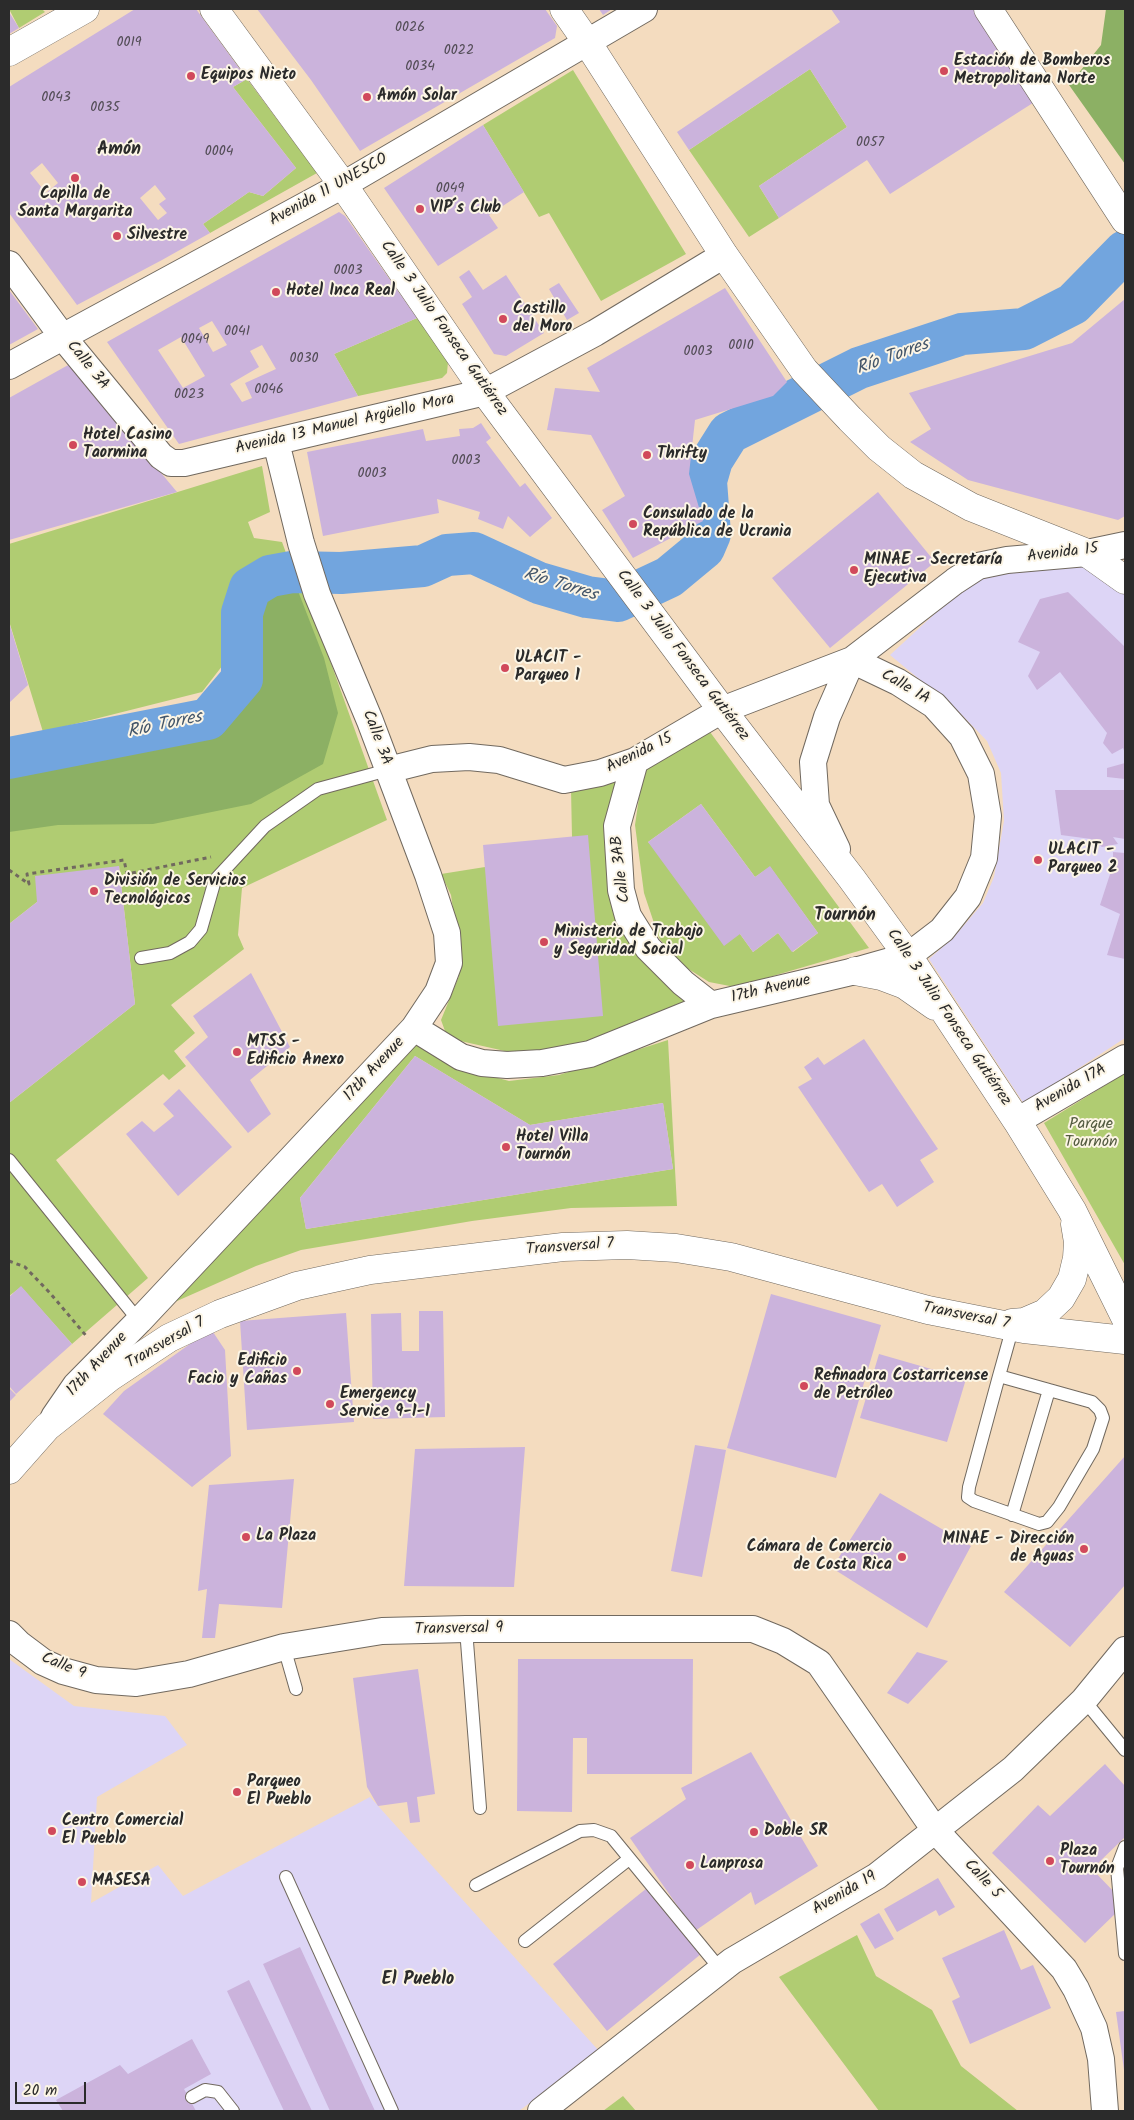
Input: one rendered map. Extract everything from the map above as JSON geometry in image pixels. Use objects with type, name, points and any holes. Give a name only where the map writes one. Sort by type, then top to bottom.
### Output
[{"type":"street","points":[[9,52],[85,9]]},
{"type":"street","name":"Calle 3 Julio Fonseca Gutiérrez","points":[[214,9],[343,185],[485,392],[908,956],[1017,1121],[1072,1210],[1125,1317]]},
{"type":"street","points":[[564,9],[588,42],[724,255],[804,370],[850,419],[879,448],[913,475],[971,507],[1087,553],[1125,580]]},
{"type":"street","name":"Avenida 11 UNESCO","points":[[9,366],[343,185],[644,9]]},
{"type":"street","points":[[988,9],[1118,210]]},
{"type":"street","name":"Avenida 13 Manuel Argüello Mora","points":[[171,463],[184,464],[485,392],[596,333],[724,255]]},
{"type":"street","name":"Calle 3A","points":[[9,264],[62,336],[161,456],[171,463]]},
{"type":"street","name":"Calle 3A","points":[[276,442],[301,543],[317,594],[370,721],[428,876],[447,933],[449,963],[438,992],[414,1028]]},
{"type":"street","name":"Avenida 15","points":[[388,770],[432,759],[469,757],[499,760],[564,780],[600,773],[635,760],[722,710],[852,660],[955,581],[978,566],[1007,560],[1087,553],[1125,546]]},
{"type":"street","name":"Avenida 15","points":[[852,660],[827,717],[813,762],[816,805],[852,879]]},
{"type":"street","name":"Calle 1A","points":[[852,660],[898,682],[934,705],[962,736],[981,774],[988,816],[984,858],[981,866],[968,897],[942,930],[908,956]]},
{"type":"street","name":"Calle 3AB","points":[[635,760],[617,826],[621,890],[628,916],[648,948],[683,982],[711,1004]]},
{"type":"street","name":"17th Avenue","points":[[47,1427],[76,1385],[139,1321],[414,1028],[461,1057],[482,1063],[507,1065],[542,1063],[590,1054],[711,1004],[908,956]]},
{"type":"street","points":[[855,970],[881,976],[905,985],[928,999],[947,1017]]},
{"type":"street","name":"Avenida 17A","points":[[1017,1121],[1125,1058]]},
{"type":"street","points":[[1008,1325],[1024,1322],[1045,1313],[1061,1298],[1072,1280],[1077,1258],[1078,1242],[1072,1210]]},
{"type":"street","name":"Transversal 7","points":[[9,1470],[47,1427],[110,1377],[169,1338],[220,1314],[296,1286],[370,1270],[563,1247],[627,1245],[676,1248],[731,1257],[928,1310],[1008,1325],[1125,1340]]},
{"type":"street","name":"Transversal 9","points":[[96,1680],[136,1683],[154,1680],[189,1674],[284,1648],[382,1631],[466,1629],[753,1629],[783,1641],[819,1663]]},
{"type":"street","name":"Calle 9","points":[[9,1634],[43,1662],[63,1671],[96,1680]]},
{"type":"street","name":"Avenida 19","points":[[541,2111],[740,1956],[877,1876],[1013,1770],[1084,1700],[1125,1650]]},
{"type":"street","name":"Calle 5","points":[[819,1663],[936,1830],[1064,1969],[1094,2028],[1101,2059],[1105,2111]]},
{"type":"lane","points":[[141,958],[170,953],[190,942],[201,929],[215,880],[265,826],[318,790],[388,770]]},
{"type":"lane","points":[[9,1160],[139,1321]]},
{"type":"lane","points":[[999,1376],[1092,1402],[1100,1410],[1103,1418],[1093,1449],[1059,1507],[1047,1522],[1039,1524],[974,1501],[968,1497],[969,1487],[999,1376],[1008,1325]]},
{"type":"lane","points":[[1012,1514],[1049,1390]]},
{"type":"lane","points":[[466,1629],[480,1808]]},
{"type":"lane","points":[[284,1648],[296,1689]]},
{"type":"lane","points":[[1084,1700],[1125,1750]]},
{"type":"lane","points":[[476,1885],[580,1831],[594,1830],[611,1836],[721,1970]]},
{"type":"lane","points":[[1125,1847],[1117,1868],[1125,1954]]},
{"type":"lane","points":[[525,1941],[629,1859]]},
{"type":"lane","points":[[286,1877],[392,2111]]},
{"type":"lane","points":[[192,2097],[205,2090],[218,2092],[232,2111]]},
{"type":"path","points":[[9,870],[29,884],[27,874],[124,860],[127,874],[241,851]]},
{"type":"path","points":[[9,1261],[25,1267],[50,1293],[104,1357]]},
{"type":"shaded area","points":[[1082,563],[1125,595],[1125,1038],[1024,1104],[929,959],[954,937],[983,903],[994,877],[1004,821],[1001,773],[987,741],[960,713],[890,655],[979,573]]},
{"type":"shaded area","points":[[9,1659],[74,1706],[165,1716],[187,1745],[97,1797],[91,1903],[158,1865],[183,1896],[370,1797],[599,2051],[519,2111],[9,2111]]},
{"type":"green space","points":[[9,9],[42,9],[45,12],[19,28]]},
{"type":"green space","points":[[1106,9],[1125,9],[1125,164],[1069,85],[1101,45]]},
{"type":"green space","points":[[810,69],[847,127],[759,186],[779,218],[749,237],[689,150]]},
{"type":"green space","points":[[573,70],[686,254],[601,301],[549,213],[539,217],[483,125]]},
{"type":"green space","points":[[247,79],[317,173],[210,233],[203,224],[249,192],[263,196],[296,168],[233,87]]},
{"type":"green space","points":[[417,318],[448,362],[447,373],[442,378],[358,396],[334,354]]},
{"type":"green space","points":[[262,466],[270,512],[248,522],[254,538],[282,542],[289,561],[250,571],[229,611],[233,652],[202,692],[43,732],[9,621],[9,544]]},
{"type":"green space","points":[[302,582],[387,820],[242,888],[238,935],[244,949],[171,1005],[195,1033],[174,1051],[186,1066],[169,1080],[163,1074],[56,1160],[148,1278],[72,1344],[21,1287],[9,1296],[9,1103],[135,1004],[119,866],[37,902],[9,924],[9,781],[197,744],[253,677],[257,608],[271,586]]},
{"type":"green space","points":[[298,591],[324,658],[338,713],[323,764],[251,804],[153,824],[58,825],[9,832],[9,758],[208,719],[242,679],[253,598]]},
{"type":"green space","points":[[710,732],[869,948],[735,987],[709,982],[679,963],[659,938],[644,893],[635,825],[641,784],[648,761]],"holes":[[[701,804],[755,877],[770,867],[818,933],[793,952],[778,933],[753,952],[740,934],[648,842]]]},
{"type":"green space","points":[[619,778],[608,885],[619,927],[653,970],[686,1003],[581,1048],[518,1054],[456,1040],[445,1031],[441,1020],[459,976],[457,937],[451,895],[441,874],[485,867],[572,837],[571,789]]},
{"type":"green space","points":[[668,1040],[677,1206],[571,1208],[472,1221],[301,1250],[256,1266],[159,1309],[418,1043],[454,1066],[509,1081],[559,1075]],"holes":[[[415,1056],[530,1125],[663,1103],[673,1169],[306,1229],[300,1198]]]},
{"type":"green space","name":"Parque Tournón","points":[[1125,1073],[1125,1265],[1044,1123]]},
{"type":"green space","points":[[857,1935],[876,1976],[932,2010],[961,2066],[1018,2111],[879,2111],[779,1977]]},
{"type":"green space","points":[[623,2096],[636,2111],[603,2111]]},
{"type":"building","points":[[135,9],[196,9],[247,79],[233,87],[296,168],[263,196],[249,192],[203,224],[210,233],[77,305],[9,213],[9,87]],"holes":[[[42,163],[58,183],[46,193],[30,173]],[[155,185],[166,199],[159,204],[167,213],[158,220],[140,198]]]},
{"type":"building","points":[[257,9],[545,9],[557,26],[555,38],[360,151],[311,80]]},
{"type":"building","points":[[599,9],[612,9],[603,15]]},
{"type":"building","points":[[831,9],[976,9],[1036,101],[890,194],[867,160],[779,218],[759,186],[847,127],[810,69],[689,150],[677,132],[840,22]]},
{"type":"building","points":[[9,12],[19,28],[9,34]]},
{"type":"building","points":[[483,125],[524,192],[489,215],[498,228],[438,266],[384,188]]},
{"type":"building","points":[[339,212],[345,216],[417,318],[334,354],[358,396],[179,444],[107,342]],"holes":[[[212,321],[227,345],[213,352],[199,328]],[[181,337],[205,376],[183,388],[158,350]],[[262,345],[276,369],[245,383],[252,398],[242,402],[230,384],[259,367],[250,351]]]},
{"type":"building","name":"Castillo del Moro","points":[[469,270],[483,290],[506,275],[544,333],[506,356],[494,354],[462,304],[472,297],[459,277]]},
{"type":"building","points":[[559,283],[579,313],[567,320],[549,289]]},
{"type":"building","name":"Thrifty","points":[[725,288],[787,382],[773,396],[695,420],[689,474],[703,521],[633,558],[602,510],[625,496],[591,435],[547,430],[555,388],[600,392],[587,368]]},
{"type":"building","points":[[9,290],[38,329],[9,345]]},
{"type":"building","points":[[1125,299],[1125,516],[1118,520],[968,480],[910,442],[931,429],[909,393],[1072,343]]},
{"type":"building","name":"Hotel Casino Taormina","points":[[70,364],[177,492],[9,540],[9,398]]},
{"type":"building","points":[[481,423],[491,438],[486,442],[520,487],[525,483],[552,518],[530,537],[508,516],[503,529],[478,519],[480,512],[437,499],[439,513],[323,536],[307,452],[423,429],[426,441],[460,436],[459,429],[473,428]]},
{"type":"building","name":"MINAE - Secretaría Ejecutiva","points":[[878,492],[935,562],[830,648],[772,578]]},
{"type":"building","points":[[1068,592],[1125,647],[1125,753],[1123,748],[1112,754],[1103,743],[1107,733],[1060,672],[1037,690],[1028,676],[1040,652],[1018,642],[1040,599]]},
{"type":"building","points":[[9,622],[28,685],[9,703]]},
{"type":"building","points":[[1125,763],[1125,779],[1107,777],[1107,768]]},
{"type":"building","points":[[1055,790],[1125,790],[1125,839],[1113,837],[1118,844],[1102,847],[1091,839],[1061,835]]},
{"type":"building","points":[[701,804],[755,877],[770,866],[818,933],[792,952],[778,933],[753,952],[740,934],[724,946],[648,842]]},
{"type":"building","name":"Ministerio de Trabajo y Seguridad Social","points":[[588,835],[603,1016],[498,1026],[483,845]]},
{"type":"building","points":[[1113,852],[1125,853],[1125,959],[1107,955],[1120,914],[1100,905],[1113,865]]},
{"type":"building","points":[[119,866],[135,1004],[9,1103],[9,924],[37,902],[35,876]]},
{"type":"building","name":"MTSS - Edificio Anexo","points":[[251,973],[290,1047],[250,1080],[271,1114],[248,1133],[185,1057],[208,1037],[193,1016]]},
{"type":"building","points":[[864,1039],[938,1149],[920,1160],[934,1182],[897,1207],[882,1184],[869,1192],[798,1087],[812,1079],[804,1067],[818,1057],[824,1065]]},
{"type":"building","name":"Hotel Villa Tournón","points":[[415,1056],[530,1125],[663,1103],[673,1169],[306,1229],[300,1198]]},
{"type":"building","points":[[179,1089],[232,1147],[178,1196],[126,1134],[142,1121],[154,1132],[174,1116],[163,1104]]},
{"type":"building","points":[[21,1286],[72,1344],[16,1394],[9,1386],[9,1297]]},
{"type":"building","name":"Refinadora Costarricense de Petróleo","points":[[771,1294],[881,1325],[836,1478],[727,1448]]},
{"type":"building","points":[[419,1311],[443,1311],[445,1417],[373,1419],[371,1314],[401,1313],[402,1351],[419,1351]]},
{"type":"building","name":"Edificio Facio y Cañas","points":[[346,1313],[354,1422],[247,1430],[240,1321]]},
{"type":"building","points":[[211,1329],[225,1350],[231,1456],[192,1487],[103,1414],[124,1391]]},
{"type":"building","points":[[879,1354],[966,1379],[947,1442],[860,1418]]},
{"type":"building","points":[[9,1388],[16,1395],[9,1402]]},
{"type":"building","points":[[695,1445],[726,1450],[702,1577],[671,1571]]},
{"type":"building","points":[[525,1447],[514,1587],[404,1586],[415,1449]]},
{"type":"building","name":"MINAE - Dirección de Aguas","points":[[1125,1456],[1125,1585],[1070,1647],[1004,1592]]},
{"type":"building","name":"La Plaza","points":[[294,1479],[282,1608],[219,1604],[215,1638],[202,1638],[207,1589],[198,1591],[209,1485]]},
{"type":"building","name":"Cámara de Comercio de Costa Rica","points":[[880,1493],[971,1546],[927,1628],[832,1568]]},
{"type":"building","points":[[917,1652],[948,1661],[908,1704],[887,1693]]},
{"type":"building","points":[[518,1659],[693,1659],[692,1774],[587,1774],[587,1738],[573,1738],[572,1812],[517,1811]]},
{"type":"building","points":[[418,1669],[435,1794],[417,1797],[420,1822],[410,1823],[407,1802],[378,1806],[367,1787],[353,1678]]},
{"type":"building","points":[[751,1752],[818,1866],[755,1905],[751,1892],[695,1931],[630,1838],[686,1799],[681,1788]]},
{"type":"building","name":"Plaza Tournón","points":[[1105,1764],[1125,1786],[1125,1837],[1092,1869],[1116,1894],[1117,1912],[1085,1943],[992,1853],[1038,1805],[1050,1816]]},
{"type":"building","points":[[938,1878],[955,1907],[939,1916],[936,1910],[897,1932],[884,1909]]},
{"type":"building","points":[[647,1888],[701,1954],[607,2031],[553,1964]]},
{"type":"building","points":[[879,1913],[894,1939],[875,1949],[860,1924]]},
{"type":"building","points":[[1004,1930],[1021,1970],[1033,1965],[1051,2008],[970,2044],[952,2001],[960,1997],[942,1958]]},
{"type":"building","points":[[300,1947],[375,2111],[330,2111],[263,1964]]},
{"type":"building","points":[[249,1980],[312,2111],[284,2111],[227,1991]]},
{"type":"building","points":[[1125,2011],[1125,2070],[1124,2070],[1116,2012]]},
{"type":"building","points":[[192,2039],[211,2074],[184,2089],[196,2111],[63,2111],[56,2100],[120,2065],[128,2074]]},
{"type":"waterway","name":"Río Torres","points":[[9,758],[208,719],[242,679],[242,613],[250,588],[270,576],[292,572],[341,573],[423,566],[447,555],[474,553],[539,583],[587,597],[618,601],[669,577],[704,548],[710,534],[706,481],[712,460],[729,433],[859,368],[962,334],[1024,329],[1073,304],[1125,251]]},
{"type":"place","name":"Estación de Bomberos Metropolitana Norte","points":[[944,71]]},
{"type":"place","name":"Equipos Nieto","points":[[191,76]]},
{"type":"place","name":"Amón Solar","points":[[367,97]]},
{"type":"place","name":"Capilla de Santa Margarita","points":[[75,178]]},
{"type":"place","name":"VIP´s Club","points":[[420,209]]},
{"type":"place","name":"Silvestre","points":[[117,236]]},
{"type":"place","name":"Hotel Inca Real","points":[[276,292]]},
{"type":"place","name":"Castillo del Moro","points":[[503,319]]},
{"type":"place","name":"Hotel Casino Taormina","points":[[73,445]]},
{"type":"place","name":"Thrifty","points":[[647,455]]},
{"type":"place","name":"Consulado de la República de Ucrania","points":[[633,524]]},
{"type":"place","name":"MINAE - Secretaría Ejecutiva","points":[[854,570]]},
{"type":"place","name":"ULACIT - Parqueo 1","points":[[505,668]]},
{"type":"place","name":"ULACIT - Parqueo 2","points":[[1038,860]]},
{"type":"place","name":"División de Servicios Tecnológicos","points":[[94,891]]},
{"type":"place","name":"Ministerio de Trabajo y Seguridad Social","points":[[544,942]]},
{"type":"place","name":"MTSS - Edificio Anexo","points":[[237,1052]]},
{"type":"place","name":"Hotel Villa Tournón","points":[[506,1147]]},
{"type":"place","name":"Edificio Facio y Cañas","points":[[297,1371]]},
{"type":"place","name":"Refinadora Costarricense de Petróleo","points":[[804,1386]]},
{"type":"place","name":"Emergency Service 9-1-1","points":[[330,1404]]},
{"type":"place","name":"La Plaza","points":[[246,1537]]},
{"type":"place","name":"MINAE - Dirección de Aguas","points":[[1084,1549]]},
{"type":"place","name":"Cámara de Comercio de Costa Rica","points":[[902,1557]]},
{"type":"place","name":"Parqueo El Pueblo","points":[[237,1792]]},
{"type":"place","name":"Centro Comercial El Pueblo","points":[[52,1831]]},
{"type":"place","name":"Doble SR","points":[[754,1832]]},
{"type":"place","name":"Plaza Tournón","points":[[1050,1861]]},
{"type":"place","name":"Lanprosa","points":[[690,1865]]},
{"type":"place","name":"MASESA","points":[[82,1882]]},
{"type":"district","name":"Amón","points":[[119,151]]},
{"type":"district","name":"Tournón","points":[[845,917]]},
{"type":"district","name":"El Pueblo","points":[[418,1981]]}]
